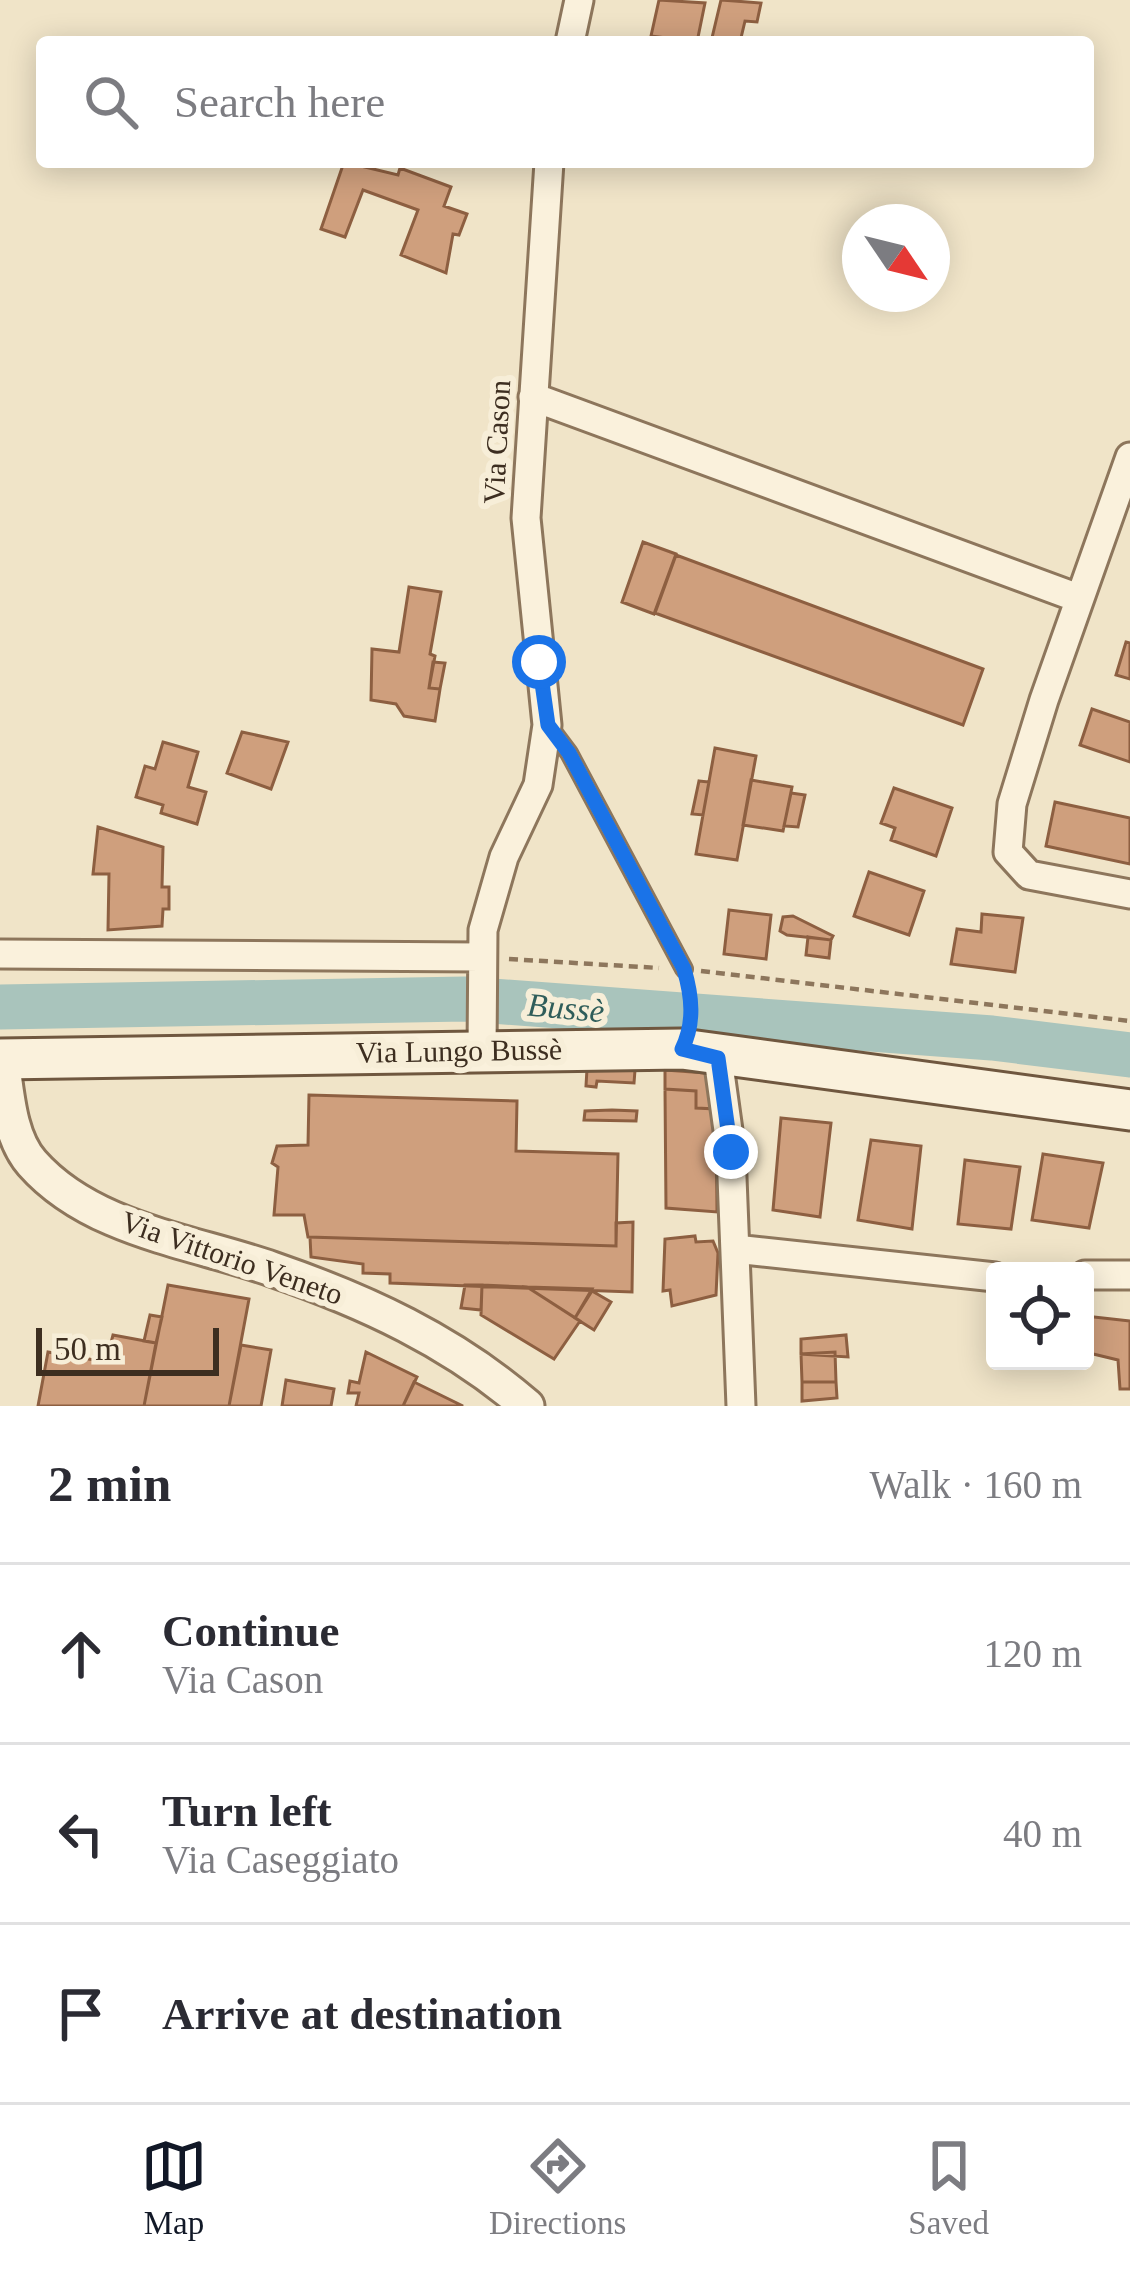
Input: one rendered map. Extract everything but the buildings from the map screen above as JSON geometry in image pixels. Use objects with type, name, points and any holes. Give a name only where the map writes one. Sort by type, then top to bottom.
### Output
[{"type":"main road","name":"Via Lungo Bussè","points":[[1,1059],[482,1050],[700,1053],[1130,1110]]},
{"type":"street","points":[[571,36],[579,0]]},
{"type":"street","name":"Via Cason","points":[[482,1050],[480,957],[504,857],[538,785],[548,725],[526,518],[549,168]]},
{"type":"street","points":[[533,397],[1078,598]]},
{"type":"street","points":[[1130,457],[1078,598],[1012,804],[1008,852],[1029,875],[1130,894]]},
{"type":"street","points":[[0,954],[480,957]]},
{"type":"street","points":[[700,1053],[731,1152],[741,1406]]},
{"type":"street","name":"Via Vittorio Veneto","points":[[1,1059],[12,1123],[29,1161],[67,1194],[112,1219],[396,1315],[516,1403]]},
{"type":"street","points":[[735,1250],[986,1276]]},
{"type":"street","points":[[1094,1275],[1130,1275]]},
{"type":"lane","name":"Via Cason","points":[[548,725],[569,753],[684,969]]},
{"type":"path","points":[[480,957],[684,969],[1130,1021]]},
{"type":"path","points":[[684,969],[692,996],[689,1036],[700,1053]]},
{"type":"waterway","name":"Bussè","points":[[0,1007],[465,999],[992,1038],[1130,1055]]},
{"type":"route","points":[[539,662],[548,725],[569,753],[684,969],[692,996],[689,1036],[682,1049],[718,1058],[731,1152]]}]
